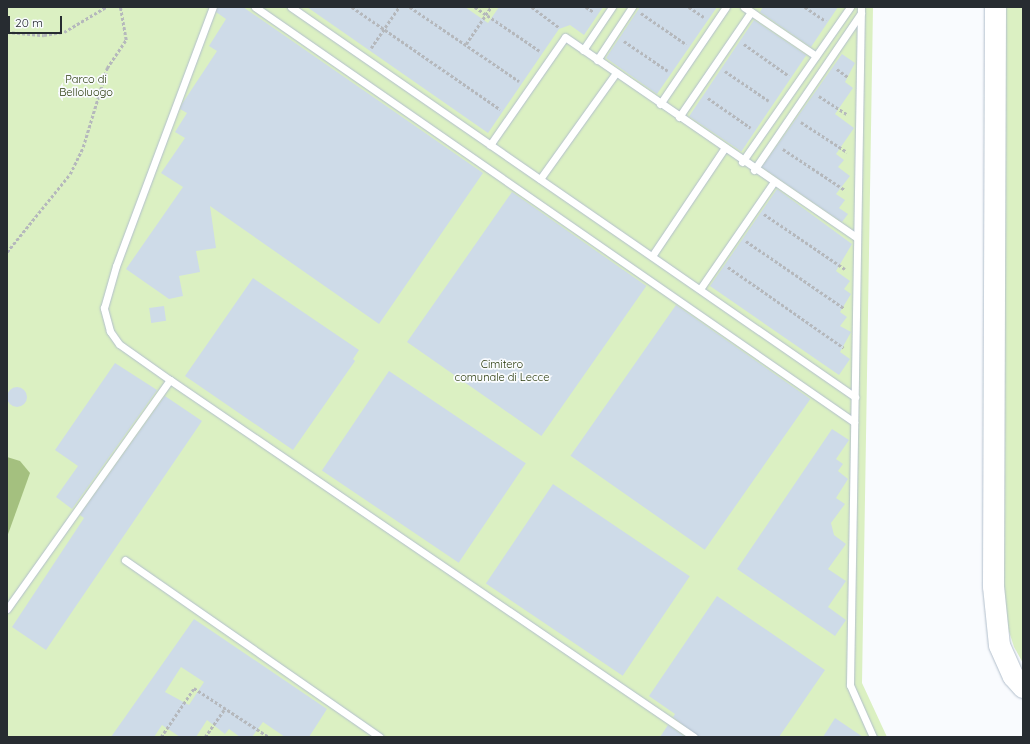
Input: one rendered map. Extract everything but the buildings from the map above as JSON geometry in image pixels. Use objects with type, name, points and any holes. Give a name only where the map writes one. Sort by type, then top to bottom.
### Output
[{"type":"main road","points":[[995,7],[993,586],[999,644],[1013,676],[1023,687]]},
{"type":"lane","points":[[213,7],[116,266],[104,308],[110,331],[119,344],[170,380],[694,737]]},
{"type":"lane","points":[[255,7],[854,422]]},
{"type":"lane","points":[[292,7],[854,397]]},
{"type":"lane","points":[[583,50],[612,7]]},
{"type":"lane","points":[[597,60],[632,7]]},
{"type":"lane","points":[[660,104],[726,7]]},
{"type":"lane","points":[[744,7],[816,56]]},
{"type":"lane","points":[[742,162],[850,7]]},
{"type":"lane","points":[[861,10],[850,685],[873,737]]},
{"type":"lane","points":[[754,170],[861,10]]},
{"type":"lane","points":[[679,117],[751,12]]},
{"type":"lane","points":[[490,144],[565,37],[742,162],[857,238]]},
{"type":"lane","points":[[540,179],[616,73]]},
{"type":"lane","points":[[652,256],[724,149]]},
{"type":"lane","points":[[700,289],[773,183]]},
{"type":"lane","points":[[7,609],[170,380]]},
{"type":"lane","points":[[124,560],[380,737]]},
{"type":"path","points":[[7,32],[44,35],[64,32],[106,7]]},
{"type":"path","points":[[7,252],[70,174],[83,147],[108,68],[126,40],[120,7]]},
{"type":"path","points":[[352,7],[510,116]]},
{"type":"path","points":[[364,57],[398,7]]},
{"type":"path","points":[[410,7],[530,88]]},
{"type":"path","points":[[475,7],[551,58]]},
{"type":"path","points":[[466,44],[491,7]]},
{"type":"path","points":[[532,7],[563,30],[565,37]]},
{"type":"path","points":[[690,7],[714,24]]},
{"type":"path","points":[[805,7],[836,28]]},
{"type":"path","points":[[639,11],[696,51]]},
{"type":"path","points":[[614,34],[678,78]]},
{"type":"path","points":[[734,37],[798,82]]},
{"type":"path","points":[[827,62],[860,85]]},
{"type":"path","points":[[715,64],[780,108]]},
{"type":"path","points":[[809,89],[859,123]]},
{"type":"path","points":[[697,90],[762,134]]},
{"type":"path","points":[[791,115],[858,160]]},
{"type":"path","points":[[773,142],[858,199]]},
{"type":"path","points":[[756,208],[857,277]]},
{"type":"path","points":[[738,235],[856,316]]},
{"type":"path","points":[[720,261],[855,355]]},
{"type":"path","points":[[160,737],[194,688],[269,737]]},
{"type":"path","points":[[205,737],[225,708]]},
{"type":"green space","name":"Cimitero comunale di Lecce","points":[[7,7],[873,7],[862,683],[887,737],[7,737]]},
{"type":"green space","points":[[1005,7],[1023,7],[1023,663],[1014,647],[1004,616]]},
{"type":"green space","points":[[7,457],[20,461],[30,473],[7,537]]},
{"type":"park label","name":"Parco di Belloluogo","points":[[86,86]]}]
